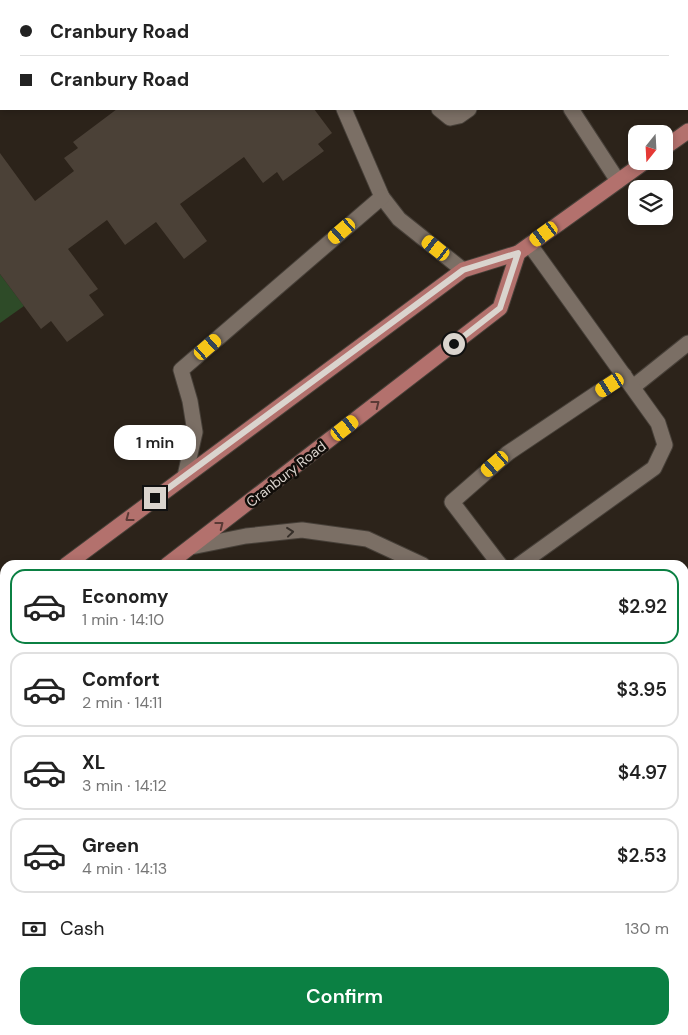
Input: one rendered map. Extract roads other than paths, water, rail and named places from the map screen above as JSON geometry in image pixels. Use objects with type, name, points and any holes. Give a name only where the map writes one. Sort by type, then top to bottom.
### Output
[{"type":"main road","points":[[673,142],[688,131]]},
{"type":"main road","points":[[73,560],[463,270],[524,249],[633,170]]},
{"type":"main road","name":"Cranbury Road","points":[[173,560],[500,308],[524,249]]},
{"type":"lane","points":[[344,110],[382,197],[399,219],[463,270]]},
{"type":"lane","points":[[440,110],[450,118],[459,116],[467,110]]},
{"type":"lane","points":[[572,110],[618,181]]},
{"type":"lane","points":[[185,476],[195,432],[190,401],[181,370],[382,197]]},
{"type":"lane","points":[[524,249],[629,381],[658,422],[665,446],[654,468],[526,560]]},
{"type":"lane","points":[[496,560],[452,502],[508,453],[688,344]]},
{"type":"lane","points":[[190,547],[246,536],[302,530],[367,539],[411,560]]}]
